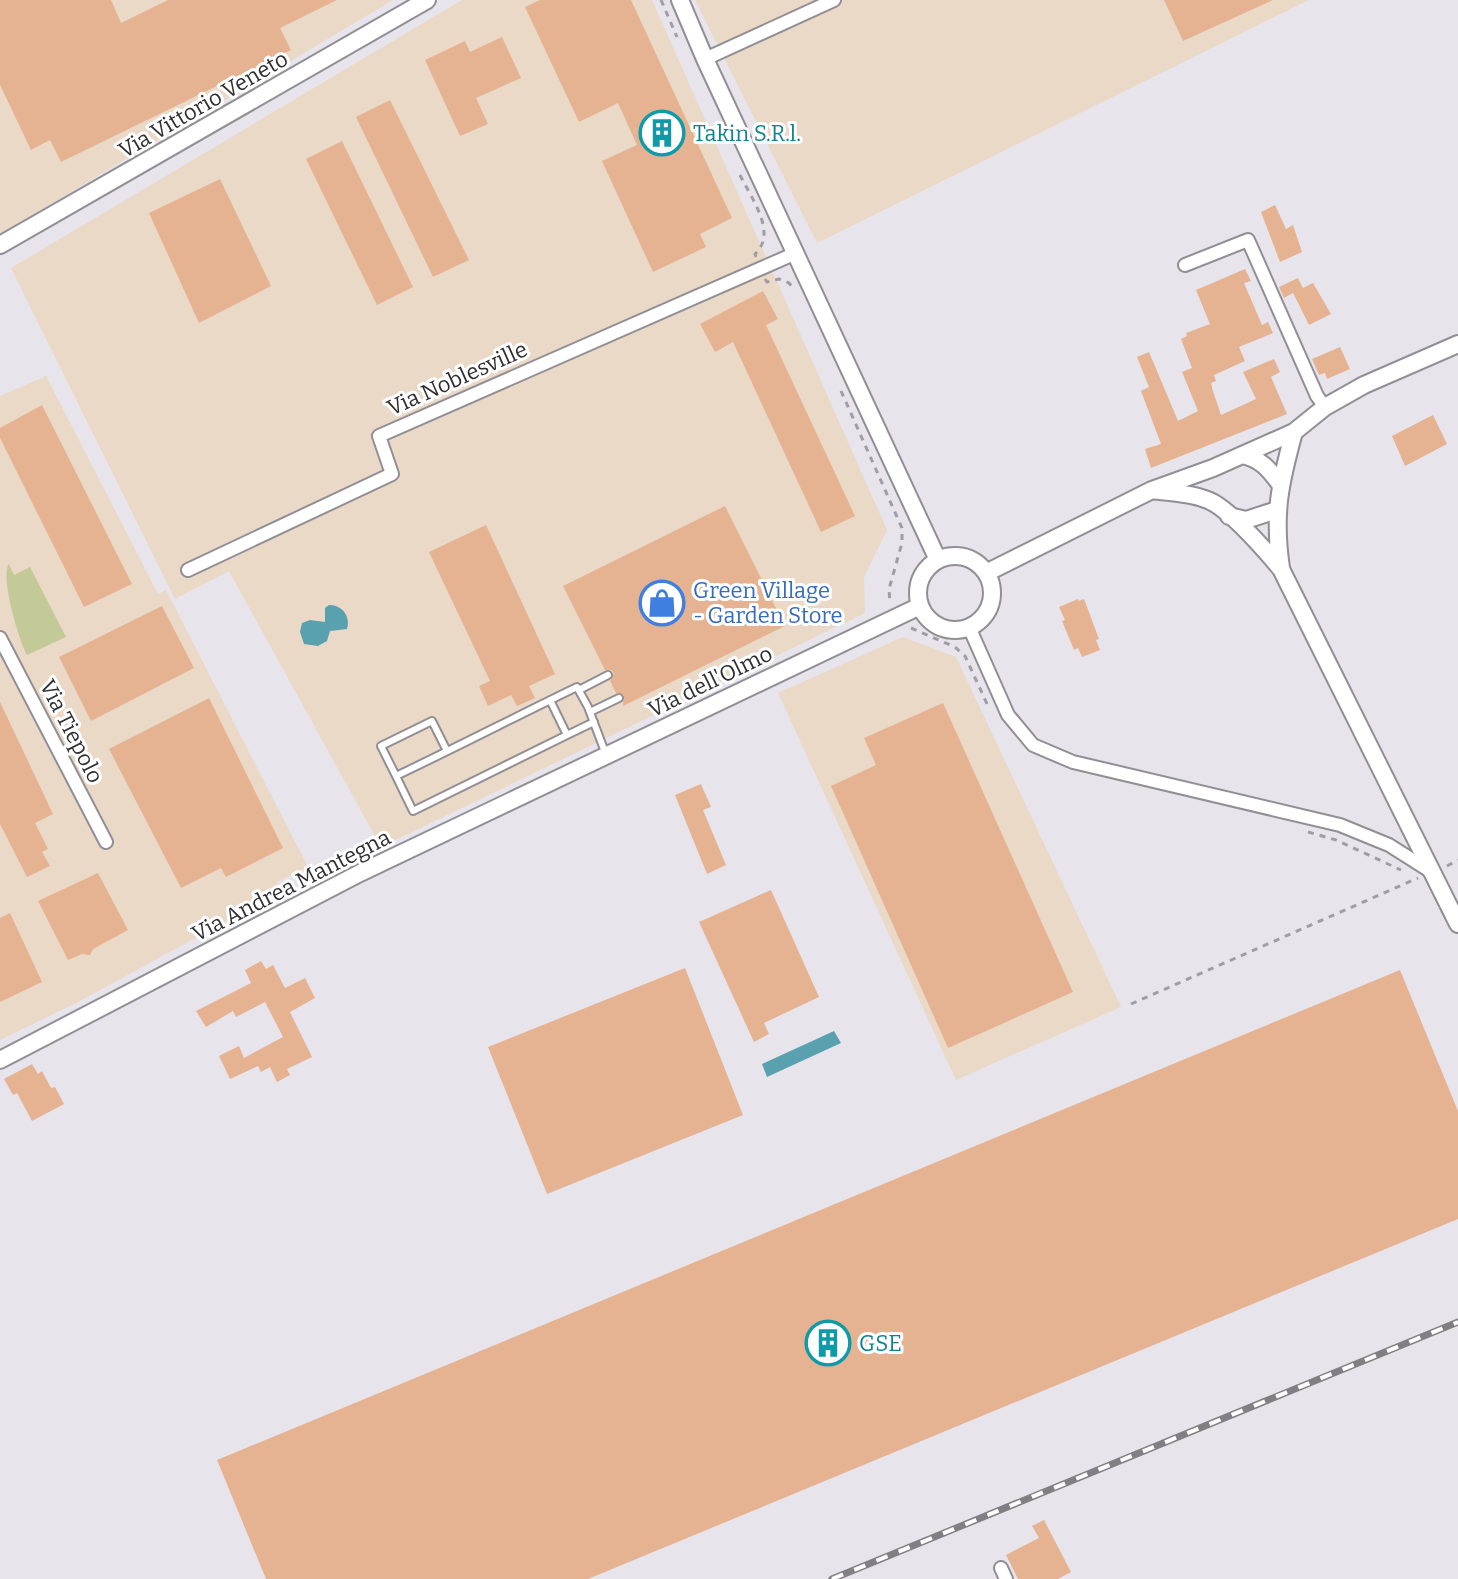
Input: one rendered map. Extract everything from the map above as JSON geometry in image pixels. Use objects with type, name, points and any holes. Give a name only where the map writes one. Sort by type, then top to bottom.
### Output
[{"type":"main road","name":"Via Vittorio Veneto","points":[[0,245],[427,0]]},
{"type":"main road","points":[[680,0],[938,560]]},
{"type":"main road","points":[[986,573],[1152,490],[1213,468],[1294,432],[1325,407],[1364,385],[1458,344]]},
{"type":"main road","points":[[1281,569],[1277,510],[1280,484],[1294,432]]},
{"type":"main road","points":[[1242,455],[1266,466],[1280,484]]},
{"type":"main road","points":[[1213,468],[1211,484],[1222,510],[1281,569],[1426,875],[1458,924]]},
{"type":"main road","points":[[1152,490],[1188,494],[1246,520],[1277,510]]},
{"type":"main road","points":[[965,557],[981,566],[986,573],[992,588],[990,604],[982,617],[969,627],[940,627],[928,618],[920,606],[918,591],[922,576],[938,560],[965,557]]},
{"type":"main road","name":"Via dell'Olmo","points":[[606,756],[920,606]]},
{"type":"main road","name":"Via Andrea Mantegna","points":[[0,1060],[360,873],[606,756]]},
{"type":"street","points":[[705,59],[834,0]]},
{"type":"street","points":[[1185,265],[1248,240],[1317,396],[1325,407]]},
{"type":"street","name":"Via Noblesville","points":[[188,570],[392,474],[379,436],[796,253]]},
{"type":"street","points":[[969,627],[1008,715],[1033,745],[1073,762],[1340,825],[1389,845],[1426,875]]},
{"type":"street","name":"Via Tiepolo","points":[[0,638],[106,842]]},
{"type":"lane","points":[[579,690],[608,675]]},
{"type":"lane","points":[[396,776],[577,687],[606,756]]},
{"type":"lane","points":[[590,712],[619,698]]},
{"type":"lane","points":[[550,700],[567,735]]},
{"type":"lane","points":[[447,751],[432,721],[381,746],[413,811],[594,722]]},
{"type":"path","points":[[661,0],[680,43]]},
{"type":"path","points":[[740,174],[766,232],[764,247],[755,254]]},
{"type":"path","points":[[767,282],[779,279],[789,283],[798,294]]},
{"type":"path","points":[[841,390],[902,528],[902,543],[889,589],[891,603],[887,607]]},
{"type":"path","points":[[1131,1004],[1426,875]]},
{"type":"shaded area","points":[[0,0],[393,0],[0,234]]},
{"type":"shaded area","points":[[462,0],[652,0],[887,530],[864,577],[865,613],[381,847],[229,571],[175,599],[11,268]]},
{"type":"shaded area","points":[[695,0],[1309,0],[817,243]]},
{"type":"shaded area","points":[[46,376],[158,594],[166,590],[308,867],[277,882],[280,892],[78,1002],[0,1040],[0,396]]},
{"type":"shaded area","points":[[903,637],[956,657],[1121,1007],[956,1080],[778,693]]},
{"type":"green space","points":[[9,564],[14,575],[30,567],[66,637],[27,655],[8,593]]},
{"type":"water","points":[[329,605],[344,612],[348,620],[347,629],[330,631],[327,641],[318,646],[304,644],[300,632],[302,623],[310,620],[325,622],[325,608]]},
{"type":"water","points":[[834,1031],[841,1043],[767,1077],[762,1064]]},
{"type":"building","points":[[0,0],[111,0],[121,23],[168,0],[337,0],[280,28],[291,50],[61,162],[50,140],[31,150],[0,85]]},
{"type":"building","name":"Takin S.R.l.","points":[[540,0],[631,0],[732,218],[700,234],[706,247],[653,272],[602,161],[637,145],[618,103],[579,122],[525,7]]},
{"type":"building","points":[[1164,0],[1273,0],[1183,41]]},
{"type":"building","points":[[502,37],[521,78],[476,98],[488,124],[460,136],[425,60],[465,41],[470,52]]},
{"type":"building","points":[[390,100],[469,260],[433,277],[356,117]]},
{"type":"building","points":[[342,141],[413,287],[377,305],[306,159]]},
{"type":"building","points":[[220,179],[271,286],[199,323],[149,213]]},
{"type":"building","points":[[1275,205],[1286,229],[1293,225],[1302,252],[1280,262],[1261,212]]},
{"type":"building","points":[[1245,269],[1251,281],[1244,283],[1262,325],[1268,322],[1273,333],[1239,347],[1245,361],[1214,375],[1216,381],[1211,383],[1213,391],[1221,415],[1256,399],[1243,372],[1274,359],[1280,372],[1271,377],[1287,414],[1151,468],[1145,449],[1161,444],[1141,391],[1149,387],[1137,357],[1149,352],[1178,421],[1198,411],[1182,372],[1192,368],[1181,339],[1187,336],[1186,333],[1210,324],[1196,290]]},
{"type":"building","points":[[1298,278],[1303,288],[1313,283],[1331,314],[1309,325],[1293,293],[1284,298],[1279,287]]},
{"type":"building","points":[[763,291],[778,319],[766,325],[855,516],[821,532],[733,342],[715,352],[700,324]]},
{"type":"building","points":[[1340,347],[1350,369],[1327,379],[1325,373],[1319,375],[1312,359]]},
{"type":"building","points":[[42,405],[132,584],[84,607],[0,438],[0,428]]},
{"type":"building","points":[[1433,415],[1447,444],[1405,466],[1392,436]]},
{"type":"building","points":[[725,506],[785,626],[623,706],[624,695],[616,693],[610,681],[614,673],[605,670],[563,586]]},
{"type":"building","points":[[486,525],[555,674],[529,686],[535,698],[517,706],[511,695],[488,706],[479,686],[490,681],[429,552]]},
{"type":"building","points":[[1084,599],[1100,650],[1082,657],[1078,648],[1074,650],[1059,607]]},
{"type":"building","points":[[162,606],[194,668],[91,721],[59,657]]},
{"type":"building","points":[[209,698],[283,848],[226,877],[221,868],[181,888],[109,749]]},
{"type":"building","points":[[0,702],[53,814],[35,823],[48,849],[42,852],[50,866],[27,877],[0,824]]},
{"type":"building","points":[[943,703],[1073,992],[948,1048],[831,786],[876,765],[864,738]]},
{"type":"building","points":[[701,784],[711,807],[703,810],[726,865],[707,874],[675,795]]},
{"type":"building","points":[[98,873],[128,930],[93,949],[90,955],[82,954],[68,960],[38,901]]},
{"type":"building","points":[[771,890],[819,997],[764,1023],[769,1034],[754,1042],[699,922]]},
{"type":"building","points":[[10,913],[42,982],[0,1002],[0,918]]},
{"type":"building","points":[[261,961],[266,969],[273,965],[285,988],[305,978],[315,998],[290,1012],[312,1057],[287,1069],[290,1075],[277,1082],[270,1067],[261,1072],[258,1066],[230,1079],[219,1056],[239,1046],[244,1058],[283,1037],[265,1002],[236,1017],[233,1011],[206,1027],[196,1011],[251,983],[245,970]]},
{"type":"building","points":[[685,968],[743,1115],[547,1194],[488,1047]]},
{"type":"building","name":"GSE","points":[[1400,970],[1458,1111],[1458,1219],[588,1579],[266,1579],[217,1460]]},
{"type":"building","points":[[32,1064],[38,1074],[42,1071],[51,1088],[55,1087],[64,1104],[32,1121],[17,1093],[13,1095],[4,1079]]},
{"type":"building","points":[[1044,1520],[1071,1572],[1058,1579],[1018,1579],[1006,1555],[1039,1538],[1032,1526]]},
{"type":"railway","points":[[832,1579],[1458,1322]]},
{"type":"place","name":"Takin S.R.l.","points":[[662,133]]},
{"type":"place","name":"Green Village - Garden Store","points":[[662,603]]},
{"type":"place","name":"GSE","points":[[828,1343]]}]
